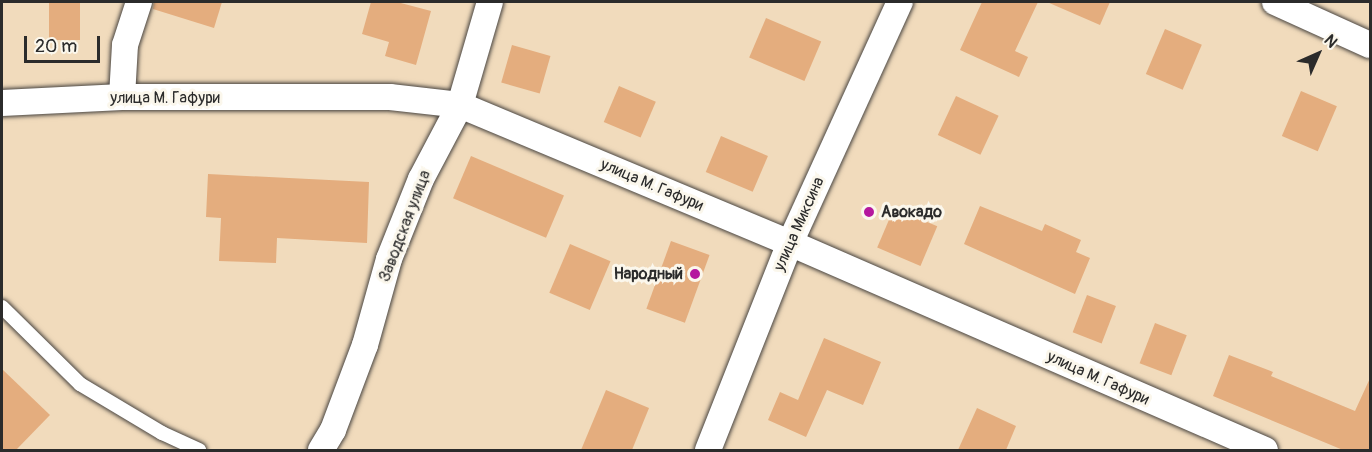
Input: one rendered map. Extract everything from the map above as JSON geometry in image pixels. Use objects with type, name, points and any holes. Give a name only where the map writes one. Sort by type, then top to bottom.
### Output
[{"type":"street","points":[[122,97],[125,45],[139,2]]},
{"type":"street","name":"Заводская улица","points":[[321,450],[333,430],[365,345],[393,249],[421,178],[460,105],[490,2]]},
{"type":"street","name":"улица Миксина","points":[[708,450],[790,243],[900,2]]},
{"type":"street","points":[[1275,2],[1371,45]]},
{"type":"street","name":"улица М. Гафури","points":[[2,103],[122,97],[390,97],[460,105],[790,243],[1265,450]]},
{"type":"lane","points":[[2,306],[80,384],[162,433],[199,450]]},
{"type":"building","points":[[49,2],[80,2],[80,40],[49,40]]},
{"type":"building","points":[[154,2],[222,2],[214,28],[153,9]]},
{"type":"building","points":[[371,2],[397,2],[431,11],[416,65],[385,56],[389,42],[362,34]]},
{"type":"building","points":[[982,2],[1038,2],[1015,51],[1028,57],[1019,77],[960,50]]},
{"type":"building","points":[[1047,2],[1110,2],[1100,25]]},
{"type":"building","points":[[766,18],[821,41],[804,81],[749,58]]},
{"type":"building","points":[[1165,29],[1202,45],[1183,90],[1146,74]]},
{"type":"building","points":[[512,45],[550,56],[540,94],[501,82]]},
{"type":"building","points":[[619,86],[656,102],[641,138],[604,122]]},
{"type":"building","points":[[1301,91],[1337,106],[1318,151],[1282,136]]},
{"type":"building","points":[[956,96],[999,116],[980,155],[938,135]]},
{"type":"building","points":[[721,136],[768,156],[753,192],[706,172]]},
{"type":"building","points":[[471,156],[564,195],[546,238],[453,198]]},
{"type":"building","points":[[208,174],[369,182],[367,243],[277,238],[276,263],[219,261],[221,218],[206,217]]},
{"type":"building","points":[[980,206],[1042,231],[1045,224],[1081,240],[1076,252],[1090,258],[1075,294],[964,244]]},
{"type":"building","points":[[894,208],[937,226],[920,266],[877,248]]},
{"type":"building","points":[[671,241],[710,255],[685,323],[646,309]]},
{"type":"building","points":[[570,244],[611,261],[590,310],[549,293]]},
{"type":"building","points":[[1087,295],[1116,306],[1102,343],[1073,332]]},
{"type":"building","points":[[1155,323],[1187,335],[1171,375],[1140,363]]},
{"type":"building","points":[[824,338],[881,362],[863,405],[827,390],[806,437],[768,420],[780,392],[798,400]]},
{"type":"building","points":[[1229,355],[1273,372],[1271,376],[1355,411],[1371,376],[1371,450],[1343,450],[1213,396]]},
{"type":"building","points":[[2,369],[50,415],[16,450],[2,450]]},
{"type":"building","points":[[606,390],[649,408],[632,450],[581,450]]},
{"type":"building","points":[[977,408],[1016,426],[1006,450],[958,450]]},
{"type":"place","name":"Авокадо","points":[[869,212]]},
{"type":"place","name":"Народный","points":[[695,274]]}]
